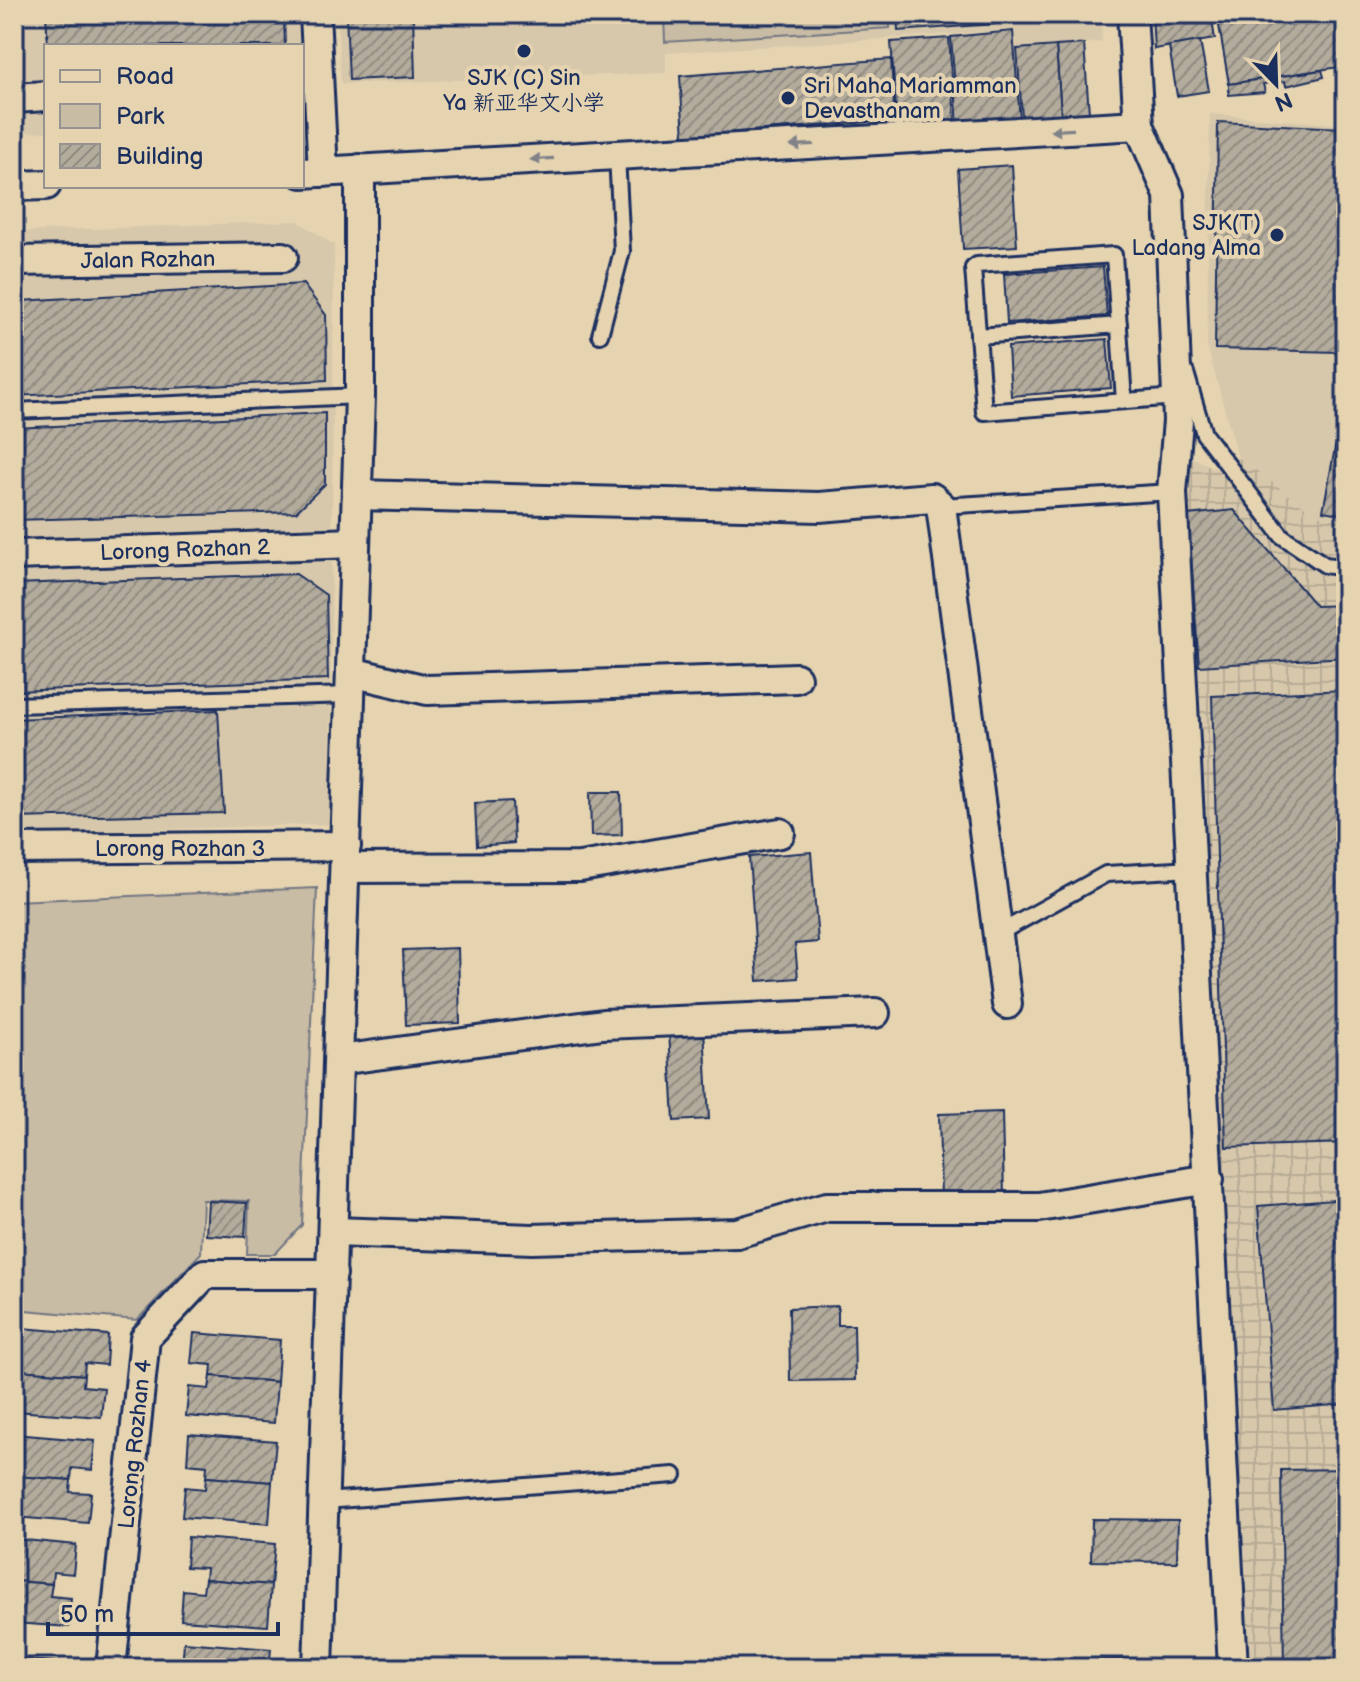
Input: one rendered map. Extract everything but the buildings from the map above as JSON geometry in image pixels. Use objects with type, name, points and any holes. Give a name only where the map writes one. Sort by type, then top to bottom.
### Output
[{"type":"street","points":[[315,14],[310,81],[312,172],[1139,125]]},
{"type":"street","points":[[1132,14],[1139,125],[1169,195],[1177,397],[1172,492],[1233,1668]]},
{"type":"street","points":[[14,98],[44,96]]},
{"type":"street","points":[[318,1668],[360,396],[360,169]]},
{"type":"street","points":[[14,186],[44,185]]},
{"type":"street","name":"Jalan Rozhan","points":[[14,261],[283,257]]},
{"type":"street","points":[[357,495],[819,507],[932,498],[941,506],[1007,1004]]},
{"type":"street","name":"Lorong Rozhan 2","points":[[14,555],[355,543]]},
{"type":"street","points":[[351,684],[427,690],[796,678]]},
{"type":"street","name":"Lorong Rozhan 3","points":[[14,849],[346,857],[580,867],[780,833]]},
{"type":"street","points":[[339,1060],[603,1024],[875,1013]]},
{"type":"street","points":[[334,1232],[532,1239],[737,1233],[827,1207],[1039,1207],[1209,1179]]},
{"type":"street","name":"Lorong Rozhan 4","points":[[111,1668],[145,1338],[205,1274],[332,1274]]},
{"type":"lane","points":[[600,335],[622,251],[617,155]]},
{"type":"lane","points":[[1124,401],[1114,255],[973,268],[984,412],[1177,397]]},
{"type":"lane","points":[[978,336],[1119,325]]},
{"type":"lane","points":[[1175,334],[1204,434],[1282,536],[1325,565],[1346,568]]},
{"type":"lane","points":[[14,411],[360,396]]},
{"type":"lane","points":[[941,506],[1172,492]]},
{"type":"lane","points":[[14,705],[351,684]]},
{"type":"lane","points":[[999,933],[1106,874],[1192,869]]},
{"type":"lane","points":[[324,1501],[674,1475]]},
{"type":"shaded area","points":[[14,14],[334,14],[336,120],[304,121],[304,44],[44,44],[44,132],[14,133]]},
{"type":"shaded area","name":"SJK (C) Sin Ya 新亚华文小学","points":[[337,14],[1101,14],[1102,42],[1016,48],[1014,30],[666,53],[666,73],[341,84]]},
{"type":"shaded area","name":"SJK(T) Ladang Alma","points":[[1210,114],[1346,125],[1346,521],[1316,515],[1238,457],[1207,346]]},
{"type":"shaded area","points":[[298,221],[334,245],[330,824],[14,834],[14,232]]},
{"type":"shaded area","points":[[1181,452],[1214,468],[1238,457],[1316,515],[1346,521],[1346,1668],[1250,1668]]},
{"type":"green space","points":[[664,14],[889,14],[890,28],[665,42]]},
{"type":"green space","points":[[317,888],[302,1225],[275,1254],[247,1254],[249,1201],[203,1200],[201,1253],[137,1320],[14,1309],[14,901]]},
{"type":"place","name":"SJK (C) Sin Ya 新亚华文小学","points":[[524,51]]},
{"type":"place","name":"Sri Maha Mariamman Devasthanam","points":[[788,98]]},
{"type":"place","name":"SJK(T) Ladang Alma","points":[[1277,235]]}]
